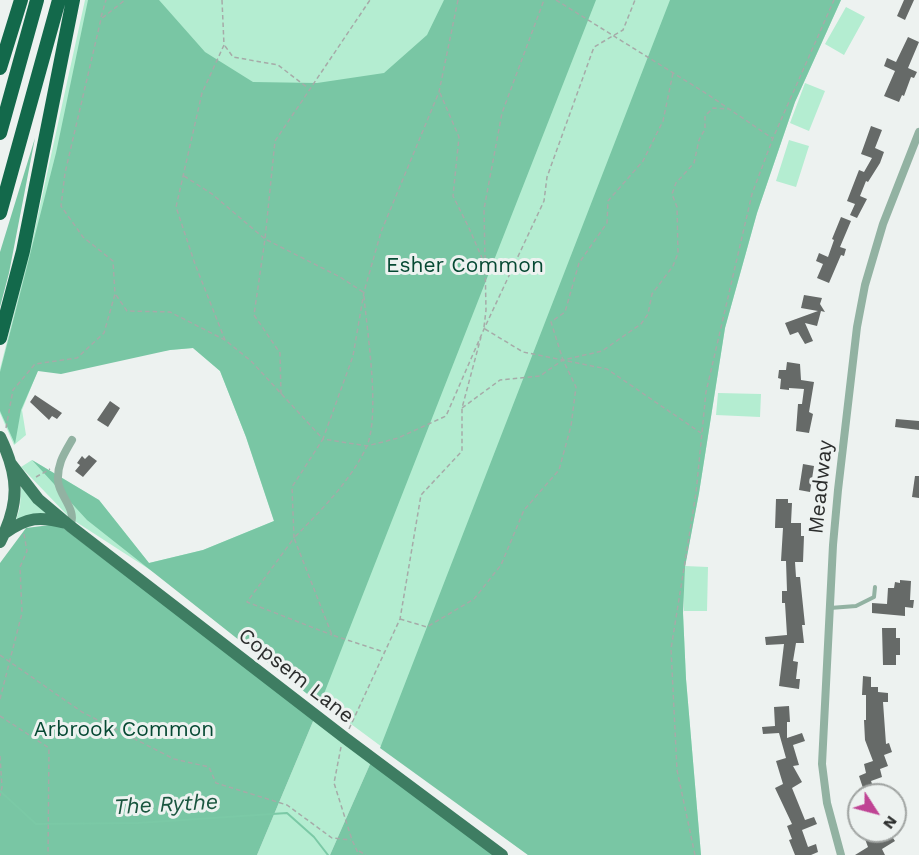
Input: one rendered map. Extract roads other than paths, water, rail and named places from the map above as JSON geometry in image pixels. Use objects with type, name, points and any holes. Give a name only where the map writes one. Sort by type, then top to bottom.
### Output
[{"type":"highway","points":[[0,68],[21,0]]},
{"type":"highway","points":[[0,134],[37,0]]},
{"type":"highway","points":[[0,213],[59,0]]},
{"type":"highway","points":[[0,338],[23,251],[73,0]]},
{"type":"main road","points":[[2,442],[11,464],[16,492],[11,518],[2,538]]},
{"type":"main road","name":"Copsem Lane","points":[[11,464],[38,499],[69,525],[345,738],[502,855]]},
{"type":"main road","name":"Copsem Lane","points":[[2,538],[22,522],[33,519],[48,518],[69,525]]},
{"type":"street","name":"Meadway","points":[[841,855],[827,803],[822,764],[832,545],[857,327],[873,253],[919,132]]},
{"type":"street","points":[[69,525],[73,520],[72,514],[58,483],[59,463],[72,440]]},
{"type":"lane","points":[[829,608],[863,603],[874,597],[875,587]]},
{"type":"waterway","name":"The Rythe","points":[[0,791],[36,824],[138,823],[287,813],[314,837],[328,855]]},
{"type":"park label","name":"Esher Common","points":[[465,266]]},
{"type":"park label","name":"Arbrook Common","points":[[124,730]]}]
